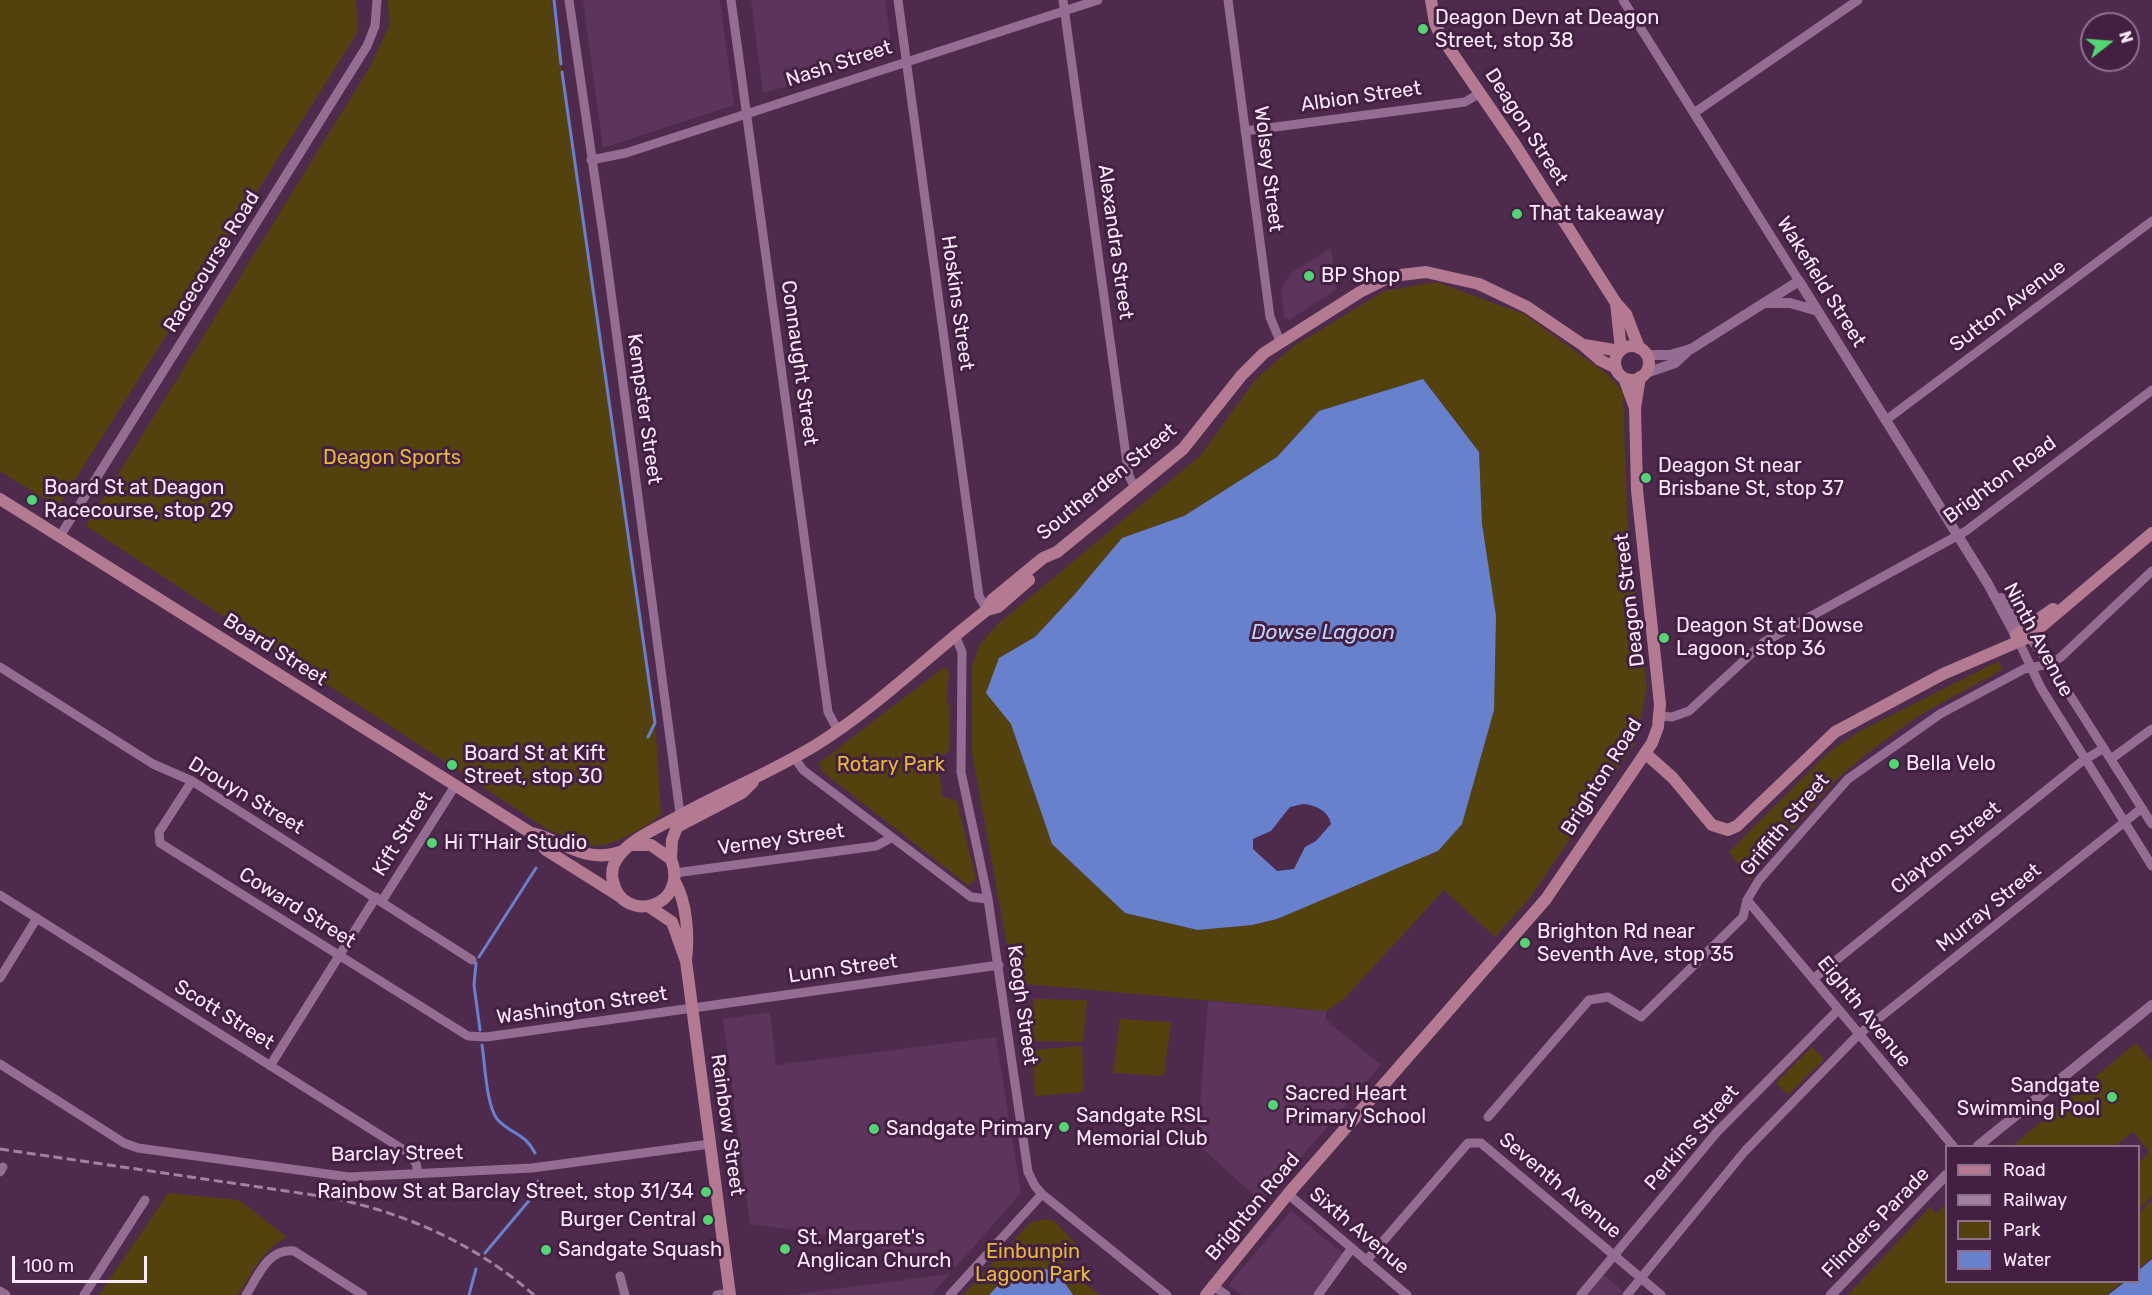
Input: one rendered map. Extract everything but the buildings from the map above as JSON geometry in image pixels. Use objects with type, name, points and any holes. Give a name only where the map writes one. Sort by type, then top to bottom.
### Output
[{"type":"main road","name":"Deagon Street","points":[[1431,0],[1435,23],[1440,35],[1626,315],[1643,352]]},
{"type":"main road","name":"Southerden Street","points":[[628,848],[681,820],[742,793],[759,777],[837,729],[987,610],[992,600],[1043,558],[1057,552],[1192,440],[1251,365],[1281,341],[1380,281],[1405,273],[1426,272],[1469,281],[1527,306],[1583,345],[1593,355],[1616,368]]},
{"type":"main road","name":"Deagon Street","points":[[1616,303],[1620,350]]},
{"type":"main road","name":"Southerden Street","points":[[1583,345],[1620,350]]},
{"type":"main road","points":[[1630,346],[1643,352],[1648,364],[1643,375],[1624,378],[1616,368],[1616,359],[1620,350],[1630,346]]},
{"type":"main road","name":"Deagon Street","points":[[1643,375],[1635,408],[1637,490],[1657,665],[1660,716]]},
{"type":"main road","name":"Deagon Street","points":[[1624,378],[1635,408]]},
{"type":"main road","name":"Board Street","points":[[0,498],[531,833],[546,849],[621,897]]},
{"type":"main road","points":[[1645,753],[1673,778],[1712,825],[1728,830],[1737,826],[1835,732],[2022,636],[2062,611],[2070,600],[2152,533]]},
{"type":"main road","name":"Brighton Road","points":[[1200,1295],[1209,1290],[1288,1194],[1546,899],[1645,753],[1658,728],[1660,716]]},
{"type":"main road","points":[[671,859],[651,845],[628,848],[617,858],[612,875],[621,897],[639,906],[648,906],[665,899],[675,878],[671,859],[674,833],[681,820]]},
{"type":"main road","name":"Board Street","points":[[531,833],[552,838],[592,857],[609,856],[628,848]]},
{"type":"main road","name":"Rainbow Street","points":[[675,878],[681,892],[688,941],[686,961]]},
{"type":"main road","name":"Rainbow Street","points":[[648,906],[667,916],[676,927],[686,961],[727,1295]]},
{"type":"street","name":"Racecourse Road","points":[[60,536],[362,56],[374,32],[377,0]]},
{"type":"street","name":"Kempster Street","points":[[569,0],[681,820]]},
{"type":"street","name":"Connaught Street","points":[[731,0],[828,712],[837,729]]},
{"type":"street","name":"Hoskins Street","points":[[897,0],[979,596],[987,610]]},
{"type":"street","name":"Alexandra Street","points":[[1063,0],[1128,469],[1135,488]]},
{"type":"street","name":"Nash Street","points":[[591,160],[626,153],[1098,0]]},
{"type":"street","name":"Wolsey Street","points":[[1228,0],[1270,317],[1281,341]]},
{"type":"street","name":"Wakefield Street","points":[[1623,0],[1988,584]]},
{"type":"street","points":[[1694,113],[1858,0]]},
{"type":"street","name":"Albion Street","points":[[1245,131],[1465,102],[1480,93]]},
{"type":"street","name":"Sutton Avenue","points":[[1886,420],[2152,221]]},
{"type":"street","points":[[1643,375],[1675,363],[1691,349],[1799,281]]},
{"type":"street","points":[[1764,303],[1790,303],[1818,310]]},
{"type":"street","points":[[1643,352],[1670,355],[1691,349]]},
{"type":"street","name":"Brighton Road","points":[[1660,716],[1672,717],[1689,711],[1764,642],[1958,536],[2152,390]]},
{"type":"street","points":[[2050,664],[2061,657],[2152,571]]},
{"type":"street","name":"Ninth Avenue","points":[[1988,584],[2022,636],[2050,664],[2152,824]]},
{"type":"street","points":[[794,757],[803,770],[971,897],[988,899],[961,772],[963,652],[955,635]]},
{"type":"street","name":"Ninth Avenue","points":[[2022,636],[2031,666],[2041,688],[2152,866]]},
{"type":"street","name":"Griffith Street","points":[[1488,1117],[1589,1000],[1608,997],[1641,1017],[1743,917],[1747,900],[1759,880],[1848,778],[1940,714],[2031,666],[2050,664]]},
{"type":"street","name":"Drouyn Street","points":[[0,667],[153,764],[192,781],[472,960]]},
{"type":"street","points":[[2111,759],[2152,729]]},
{"type":"street","name":"Clayton Street","points":[[1813,979],[2085,759],[2104,748]]},
{"type":"street","name":"Coward Street","points":[[192,781],[159,832],[160,843],[460,1032],[477,1037]]},
{"type":"street","name":"Kift Street","points":[[270,1066],[339,956],[455,786]]},
{"type":"street","name":"Murray Street","points":[[1858,1035],[2142,808]]},
{"type":"street","name":"Verney Street","points":[[675,878],[876,846],[891,838]]},
{"type":"street","name":"Scott Street","points":[[0,895],[413,1156],[418,1174]]},
{"type":"street","name":"Keogh Street","points":[[988,899],[1028,1172],[1042,1194],[1167,1295]]},
{"type":"street","name":"Eighth Avenue","points":[[1747,900],[1952,1145]]},
{"type":"street","points":[[0,978],[37,918]]},
{"type":"street","name":"Lunn Street","points":[[692,1009],[999,965]]},
{"type":"street","points":[[1979,1145],[2152,1005]]},
{"type":"street","name":"Washington Street","points":[[477,1037],[692,1009]]},
{"type":"street","name":"Perkins Street","points":[[1581,1295],[1717,1132],[1838,1010]]},
{"type":"street","points":[[1627,1295],[1745,1151],[1858,1035]]},
{"type":"street","name":"Barclay Street","points":[[0,1064],[124,1143],[138,1148],[349,1177],[532,1168],[710,1144]]},
{"type":"street","name":"Seventh Avenue","points":[[1366,1261],[1468,1143],[1480,1143],[1661,1295]]},
{"type":"street","name":"Flinders Parade","points":[[1831,1295],[1945,1177]]},
{"type":"street","points":[[950,1295],[1042,1194]]},
{"type":"street","name":"Sixth Avenue","points":[[1288,1194],[1407,1295]]},
{"type":"street","points":[[84,1295],[145,1200]]},
{"type":"street","points":[[1318,1295],[1352,1248]]},
{"type":"street","points":[[246,1295],[272,1255],[284,1250],[294,1251],[363,1295]]},
{"type":"street","points":[[620,1276],[625,1295]]},
{"type":"street","points":[[1209,1290],[1226,1295]]},
{"type":"street","points":[[0,1291],[6,1295]]},
{"type":"shaded area","points":[[583,0],[720,0],[734,105],[603,148]]},
{"type":"shaded area","points":[[751,0],[885,0],[892,51],[883,59],[763,93]]},
{"type":"shaded area","points":[[1331,248],[1336,290],[1289,320],[1284,318],[1281,289],[1291,273]]},
{"type":"shaded area","name":"Sacred Heart Primary School","points":[[1208,1001],[1326,1011],[1326,1020],[1381,1065],[1262,1202],[1197,1144]]},
{"type":"shaded area","name":"Sandgate Primary","points":[[770,1012],[776,1065],[996,1037],[1021,1193],[956,1267],[835,1236],[750,1224],[723,1019]]},
{"type":"shaded area","points":[[1291,1211],[1344,1254],[1313,1295],[1242,1295],[1228,1285]]},
{"type":"shaded area","points":[[950,1274],[932,1295],[788,1295]]},
{"type":"shaded area","points":[[1603,1274],[1624,1292],[1621,1295],[1585,1295]]},
{"type":"green space","points":[[0,0],[356,0],[358,32],[58,507],[0,471]]},
{"type":"green space","name":"Deagon Sports","points":[[388,0],[551,0],[656,736],[661,813],[646,826],[609,844],[591,846],[547,829],[86,526],[371,65],[389,26]]},
{"type":"green space","points":[[1436,282],[1524,314],[1608,375],[1623,392],[1627,514],[1647,689],[1635,743],[1529,899],[1495,937],[1444,890],[1343,1000],[1326,1011],[1014,983],[972,753],[972,666],[980,644],[998,624],[1200,456],[1256,379],[1293,347],[1384,291]],"holes":[[[1423,379],[1479,452],[1482,524],[1471,790],[1462,823],[1278,919],[1252,925],[1198,930],[1125,913],[1052,844],[1011,724],[999,658],[1035,637],[1122,538],[1184,516],[1277,457],[1319,411]]]},
{"type":"green space","points":[[1999,661],[2002,670],[1918,716],[1837,779],[1749,880],[1729,852],[1827,754],[1858,732]]},
{"type":"green space","name":"Rotary Park","points":[[944,667],[949,672],[947,702],[950,706],[949,749],[946,754],[938,757],[942,796],[957,801],[976,879],[969,886],[823,772],[819,763]]},
{"type":"green space","points":[[1034,999],[1087,1000],[1083,1042],[1030,1041]]},
{"type":"green space","points":[[1120,1019],[1171,1022],[1164,1076],[1113,1073]]},
{"type":"green space","name":"Sandgate Swimming Pool","points":[[2136,1043],[2152,1062],[2152,1197],[2140,1208],[2140,1161],[2150,1152],[2133,1132],[2116,1145],[2013,1145]]},
{"type":"green space","points":[[1082,1046],[1084,1092],[1035,1096],[1033,1050]]},
{"type":"green space","points":[[1812,1047],[1824,1059],[1788,1095],[1776,1083]]},
{"type":"green space","points":[[168,1193],[239,1200],[287,1237],[265,1255],[238,1295],[99,1295]]},
{"type":"green space","points":[[2152,1201],[2152,1257],[2140,1268],[2140,1212]]},
{"type":"green space","points":[[1945,1206],[1945,1283],[2122,1283],[2106,1295],[1848,1295],[1930,1207],[1936,1214]]},
{"type":"green space","name":"Einbunpin Lagoon Park","points":[[1044,1219],[1054,1221],[1077,1245],[1063,1265],[1099,1295],[963,1295],[1030,1223]]},
{"type":"water","name":"Dowse Lagoon","points":[[1423,379],[1479,452],[1482,524],[1496,616],[1494,710],[1462,824],[1438,851],[1277,919],[1252,925],[1198,930],[1125,913],[1052,844],[1011,724],[986,693],[999,658],[1035,637],[1122,538],[1184,516],[1277,457],[1319,411]],"holes":[[[1308,805],[1324,812],[1331,824],[1316,841],[1305,847],[1294,869],[1277,871],[1253,849],[1253,839],[1271,831],[1290,807]]]},
{"type":"water","points":[[2152,1259],[2152,1295],[2108,1295],[2124,1283],[2140,1283],[2140,1269]]},
{"type":"water","points":[[1046,1269],[1064,1282],[1073,1295],[989,1295],[1006,1277],[1024,1271]]},
{"type":"waterway","points":[[554,0],[561,64]]},
{"type":"waterway","points":[[562,72],[655,723],[648,737]]},
{"type":"waterway","points":[[479,957],[536,868]]},
{"type":"waterway","points":[[476,963],[474,985],[480,1030]]},
{"type":"waterway","points":[[482,1045],[488,1094],[493,1112],[502,1124],[522,1137],[535,1153]]},
{"type":"waterway","points":[[485,1253],[538,1190],[538,1181]]},
{"type":"waterway","points":[[469,1295],[476,1269]]},
{"type":"railway","points":[[0,1149],[356,1203],[437,1232],[487,1260],[534,1295]]},
{"type":"place","name":"Deagon Devn at Deagon Street, stop 38","points":[[1423,29]]},
{"type":"place","name":"That takeaway","points":[[1517,214]]},
{"type":"place","name":"BP Shop","points":[[1309,276]]},
{"type":"place","name":"Deagon St near Brisbane St, stop 37","points":[[1646,478]]},
{"type":"place","name":"Board St at Deagon Racecourse, stop 29","points":[[32,500]]},
{"type":"place","name":"Deagon St at Dowse Lagoon, stop 36","points":[[1664,638]]},
{"type":"place","name":"Bella Velo","points":[[1894,764]]},
{"type":"place","name":"Board St at Kift Street, stop 30","points":[[452,765]]},
{"type":"place","name":"Hi T'Hair Studio","points":[[432,843]]},
{"type":"place","name":"Brighton Rd near Seventh Ave, stop 35","points":[[1525,943]]},
{"type":"place","name":"Sandgate Swimming Pool","points":[[2112,1097]]},
{"type":"place","name":"Sacred Heart Primary School","points":[[1273,1105]]},
{"type":"place","name":"Sandgate RSL Memorial Club","points":[[1064,1127]]},
{"type":"place","name":"Sandgate Primary","points":[[874,1129]]},
{"type":"place","name":"Rainbow St at Barclay Street, stop 31/34","points":[[706,1192]]},
{"type":"place","name":"Burger Central","points":[[708,1220]]},
{"type":"place","name":"St. Margaret's Anglican Church","points":[[785,1249]]},
{"type":"place","name":"Sandgate Squash","points":[[546,1250]]}]
